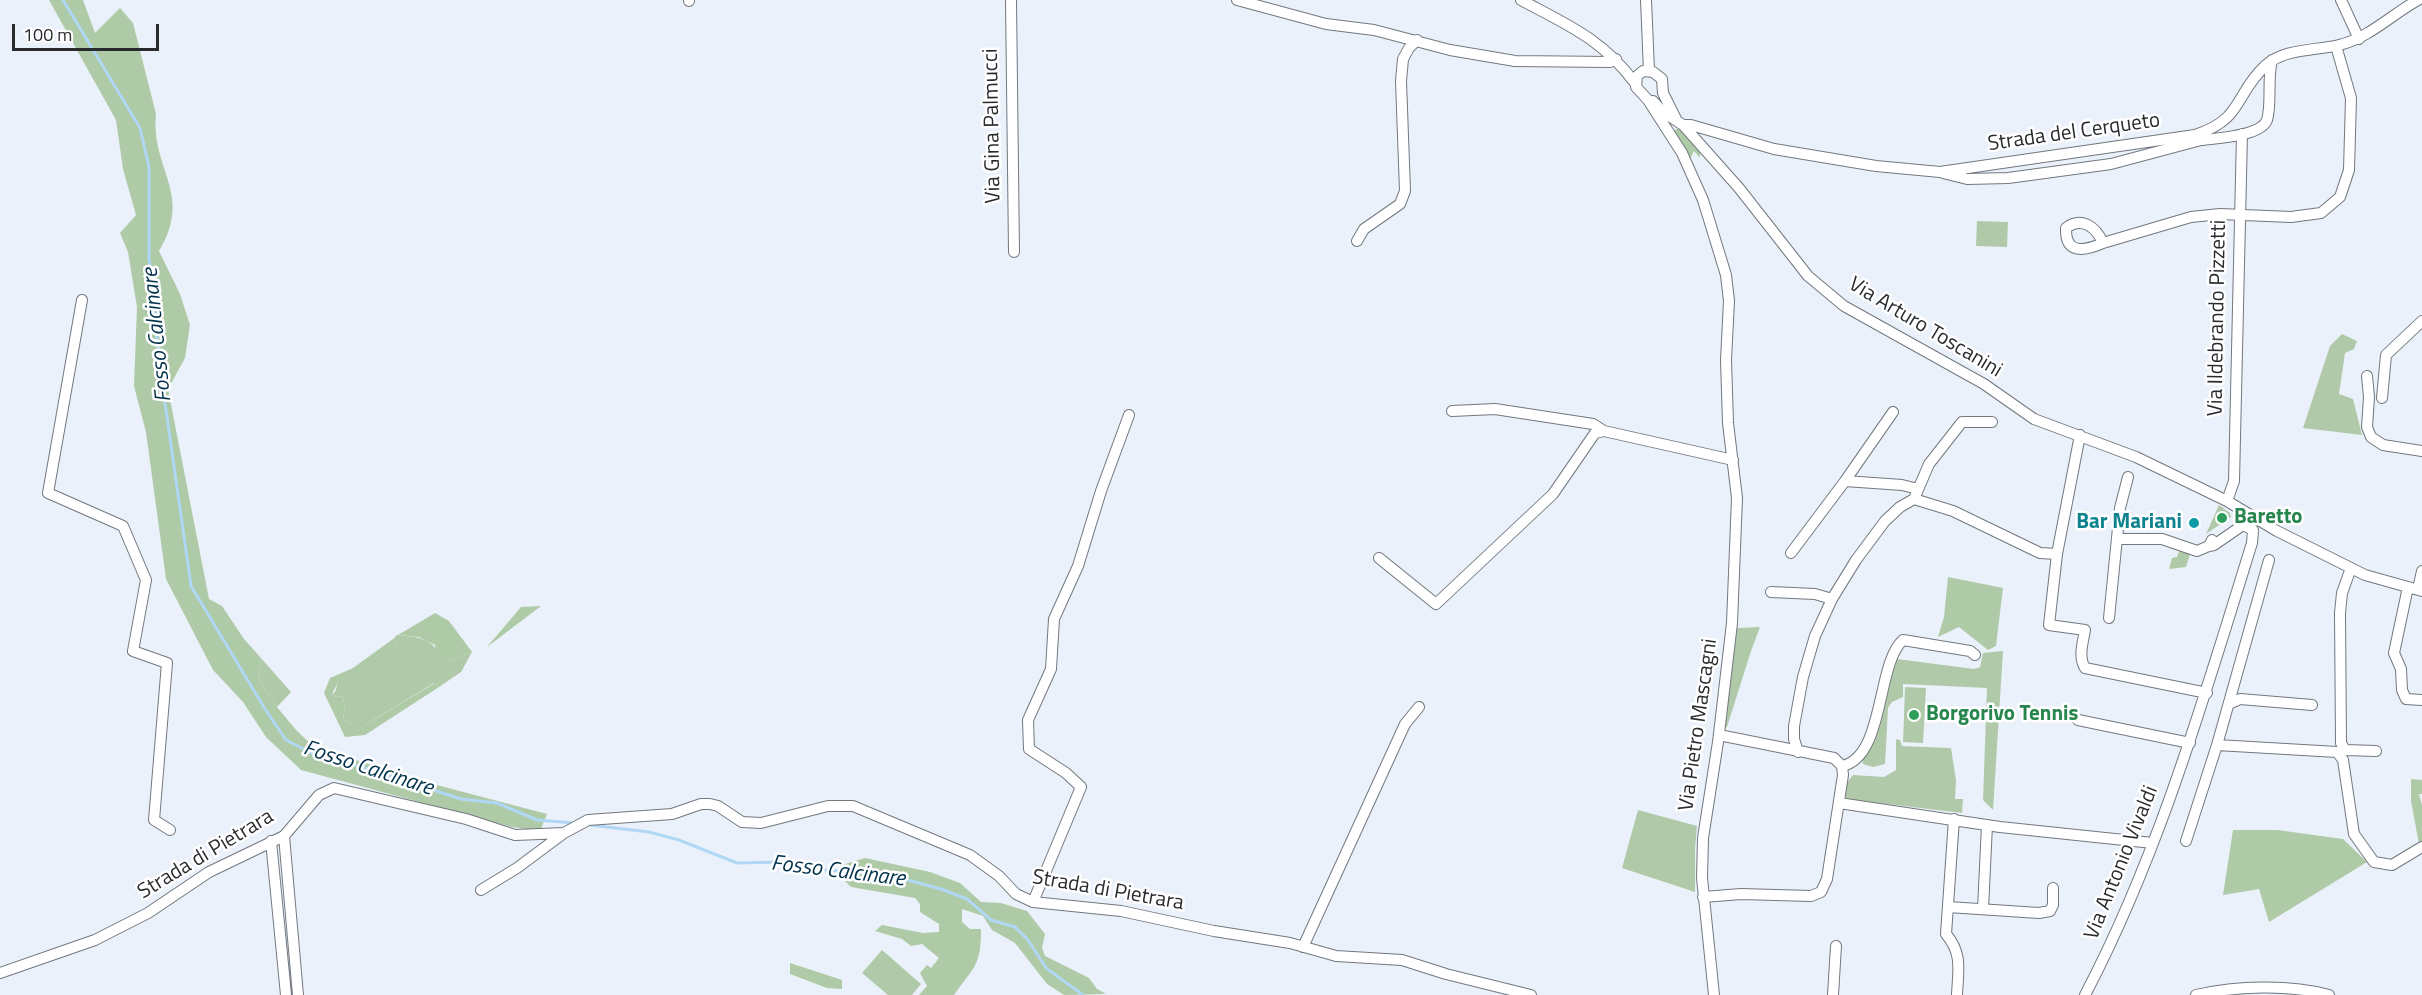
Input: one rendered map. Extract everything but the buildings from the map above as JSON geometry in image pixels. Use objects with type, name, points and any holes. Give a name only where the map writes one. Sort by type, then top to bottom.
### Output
[{"type":"street","name":"Via Gina Palmucci","points":[[1011,0],[1014,252]]},
{"type":"street","points":[[1238,0],[1326,24],[1374,30],[1450,50],[1515,61],[1618,61],[1659,75],[1662,79],[1664,96],[1651,101],[1639,91],[1618,61],[1596,42],[1521,0]]},
{"type":"street","points":[[1646,0],[1646,71]]},
{"type":"street","points":[[2341,0],[2359,39]]},
{"type":"street","points":[[2272,60],[2359,39],[2418,0]]},
{"type":"street","points":[[1358,241],[1364,229],[1400,204],[1405,191],[1401,81],[1403,59],[1417,40]]},
{"type":"street","points":[[2103,243],[2190,217],[2240,215],[2291,217],[2321,213],[2340,197],[2349,170],[2351,98],[2336,46]]},
{"type":"street","name":"Strada del Cerqueto","points":[[1940,172],[2195,135],[2225,121],[2257,74],[2272,60]]},
{"type":"street","name":"Strada del Cerqueto","points":[[1679,122],[1774,149],[1886,167],[1940,172],[1967,179],[2008,178],[2111,164],[2203,140],[2259,130],[2268,119],[2272,60]]},
{"type":"street","points":[[1635,83],[1637,76],[1646,71]]},
{"type":"street","name":"Via Pietro Mascagni","points":[[1664,96],[1664,126]]},
{"type":"street","name":"Via Arturo Toscanini","points":[[1664,96],[1679,122],[1739,188],[1808,276],[1844,306],[1984,384],[2034,419],[2136,457],[2227,501],[2242,512],[2351,568],[2379,580],[2416,589]]},
{"type":"street","name":"Via Pietro Mascagni","points":[[1651,101],[1682,153],[1703,200],[1726,275],[1729,301],[1726,360],[1728,423],[1737,498],[1732,623],[1719,735],[1703,838],[1703,897],[1714,995]]},
{"type":"street","name":"Via Arturo Toscanini","points":[[1651,101],[1679,122]]},
{"type":"street","name":"Strada del Cerqueto","points":[[2203,140],[2213,128]]},
{"type":"street","name":"Via Ildebrando Pizzetti","points":[[2227,501],[2234,481],[2242,134]]},
{"type":"street","points":[[82,300],[48,493],[123,526],[146,580],[133,651],[167,663],[154,820],[170,830]]},
{"type":"street","points":[[2382,398],[2386,355],[2422,321]]},
{"type":"street","points":[[2367,376],[2369,397],[2367,427],[2371,437],[2383,445],[2422,451]]},
{"type":"street","points":[[1452,411],[1495,409],[1593,424],[1604,431],[1732,460]]},
{"type":"street","points":[[1791,553],[1893,412]]},
{"type":"street","points":[[1033,902],[1081,787],[1066,773],[1029,749],[1028,720],[1051,669],[1054,619],[1078,566],[1101,491],[1130,415]]},
{"type":"street","points":[[1798,752],[1794,739],[1794,726],[1803,677],[1815,636],[1832,599],[1856,560],[1885,521],[1916,494],[1929,464],[1962,422],[1992,422]]},
{"type":"street","points":[[1379,558],[1436,604],[1552,494],[1595,434],[1604,431]]},
{"type":"street","points":[[2080,435],[2057,554],[2049,625],[2085,630],[2081,653],[2085,668],[2207,693]]},
{"type":"street","points":[[2109,618],[2120,508],[2128,477]]},
{"type":"street","points":[[1845,481],[1902,485],[1916,494],[2040,553],[2057,554]]},
{"type":"street","points":[[2117,539],[2162,539],[2197,551],[2209,546],[2211,541],[2242,512]]},
{"type":"street","name":"Via Antonio Vivaldi","points":[[2085,995],[2113,942],[2190,743],[2252,543],[2253,530],[2249,526],[2239,527],[2214,545],[2209,546]]},
{"type":"street","points":[[2186,841],[2217,745],[2269,560]]},
{"type":"street","points":[[2351,568],[2342,593],[2340,613],[2341,743],[2345,750],[2350,752],[2376,751]]},
{"type":"street","points":[[2422,571],[2394,653],[2402,669],[2402,690],[2406,699],[2422,700]]},
{"type":"street","points":[[1771,592],[1815,594],[1832,599]]},
{"type":"street","points":[[1842,766],[1851,764],[1864,750],[1882,698],[1895,647],[1903,640],[1970,651],[1976,656]]},
{"type":"street","points":[[2229,704],[2240,699],[2312,705]]},
{"type":"street","points":[[1303,947],[1405,724],[1419,707]]},
{"type":"street","points":[[2078,720],[2190,743]]},
{"type":"street","points":[[1703,897],[1741,894],[1811,896],[1821,892],[1827,879],[1843,775],[1842,766],[1834,758],[1719,735]]},
{"type":"street","points":[[2217,745],[2337,752],[2343,760],[2354,834],[2374,862],[2392,865],[2422,847]]},
{"type":"street","name":"Strada di Pietrara","points":[[0,974],[95,940],[148,913],[209,872],[284,836],[319,795],[334,788],[466,819],[515,835],[564,833]]},
{"type":"street","points":[[1839,802],[1987,825],[2153,843]]},
{"type":"street","name":"Strada di Pietrara","points":[[480,890],[517,868],[564,833],[588,820],[672,814],[700,804],[718,806],[742,822],[761,823],[828,806],[853,806],[970,855],[999,876],[1016,894],[1033,902],[1121,911],[1303,947],[1336,956],[1402,960],[1446,974],[1531,995]]},
{"type":"street","points":[[1954,819],[1946,934],[1955,945],[1958,957],[1956,995]]},
{"type":"street","points":[[1983,909],[1987,825]]},
{"type":"street","points":[[284,836],[298,995]]},
{"type":"street","points":[[271,841],[286,995]]},
{"type":"street","points":[[1948,907],[2040,913],[2050,911],[2054,888]]},
{"type":"street","points":[[1833,995],[1836,946]]},
{"type":"street","points":[[2196,995],[2306,989],[2329,995]]},
{"type":"green space","points":[[49,0],[83,0],[95,33],[120,8],[133,23],[156,114],[159,150],[172,197],[169,231],[159,251],[180,294],[190,325],[185,358],[168,389],[209,599],[222,606],[244,639],[261,658],[259,680],[296,730],[317,750],[414,779],[547,814],[540,831],[512,827],[301,770],[266,737],[243,702],[213,670],[166,579],[146,432],[134,386],[137,307],[128,252],[120,233],[136,215],[123,169],[116,120]]},
{"type":"green space","points":[[1680,128],[1700,148],[1700,158],[1694,151],[1690,159],[1672,131]]},
{"type":"green space","points":[[1977,221],[2008,222],[2007,247],[1976,246]]},
{"type":"green space","points":[[2342,334],[2357,341],[2354,349],[2345,353],[2339,394],[2353,399],[2362,435],[2303,428],[2330,346]]},
{"type":"green space","name":"Baretto","points":[[2219,505],[2230,513],[2231,517],[2206,534]]},
{"type":"green space","points":[[2180,549],[2191,551],[2186,567],[2169,569],[2172,558],[2177,557]]},
{"type":"green space","points":[[1948,577],[2003,588],[1996,646],[1988,650],[1959,627],[1938,637],[1944,617]]},
{"type":"green space","points":[[541,606],[487,647],[521,607]]},
{"type":"green space","points":[[435,613],[449,621],[472,652],[445,662],[437,658],[435,645],[419,637],[398,635]]},
{"type":"green space","points":[[1760,627],[1727,727],[1724,727],[1737,628]]},
{"type":"green space","points":[[397,635],[426,641],[436,648],[445,662],[472,652],[461,672],[439,687],[434,683],[365,725],[352,725],[343,718],[345,708],[343,696],[337,697],[332,694],[338,682],[396,646],[393,639]]},
{"type":"green space","points":[[393,639],[396,646],[387,659],[338,682],[332,694],[337,697],[343,696],[345,708],[343,718],[352,725],[365,725],[435,683],[439,687],[365,735],[345,737],[324,693],[330,678],[353,668]]},
{"type":"green space","points":[[2003,651],[1993,810],[1983,800],[1987,688],[1903,684],[1903,697],[1892,702],[1888,708],[1885,764],[1873,767],[1863,764],[1862,758],[1877,724],[1897,659],[1974,669],[1980,667],[1983,653]]},
{"type":"green space","points":[[261,658],[291,692],[277,707],[259,680]]},
{"type":"green space","name":"Borgorivo Tennis","points":[[1905,687],[1926,688],[1923,743],[1903,742]]},
{"type":"green space","points":[[1896,739],[1900,740],[1902,746],[1951,748],[1956,780],[1955,799],[1963,799],[1962,813],[1846,799],[1846,786],[1853,775],[1884,777],[1896,770]]},
{"type":"green space","points":[[2411,779],[2422,780],[2422,794],[2419,794],[2422,805],[2422,841],[2419,844],[2411,801]]},
{"type":"green space","points":[[1638,810],[1697,826],[1695,892],[1622,868]]},
{"type":"green space","points":[[2233,830],[2277,830],[2343,839],[2367,862],[2269,922],[2259,889],[2223,895]]},
{"type":"green space","points":[[865,858],[930,872],[960,883],[981,902],[1001,903],[1027,911],[1045,934],[1042,948],[1045,956],[1089,978],[1097,989],[1106,994],[1064,995],[1047,984],[1015,943],[992,930],[983,916],[962,909],[962,922],[970,929],[981,929],[980,951],[975,965],[954,995],[919,995],[927,986],[920,973],[927,965],[931,968],[939,958],[922,944],[911,946],[902,939],[875,931],[882,925],[923,933],[939,932],[939,924],[920,912],[920,904],[915,898],[851,887],[842,878],[842,865]]},
{"type":"green space","points":[[882,950],[921,984],[912,995],[888,995],[862,973]]},
{"type":"green space","points":[[790,963],[842,980],[842,989],[827,988],[790,974]]},
{"type":"waterway","name":"Fosso Calcinare","points":[[63,0],[140,128],[149,167],[149,257],[160,368],[191,586],[265,709],[286,740],[319,757],[355,765],[461,799],[497,803],[537,820],[575,823]]},
{"type":"waterway","name":"Fosso Calcinare","points":[[590,825],[649,832],[679,840],[737,863],[781,862],[813,869],[889,875],[941,889],[967,899],[991,920],[1015,927],[1028,940],[1046,968],[1083,995]]},
{"type":"place","name":"Baretto","points":[[2222,518]]},
{"type":"place","name":"Bar Mariani","points":[[2194,523]]},
{"type":"place","name":"Borgorivo Tennis","points":[[1914,715]]}]
